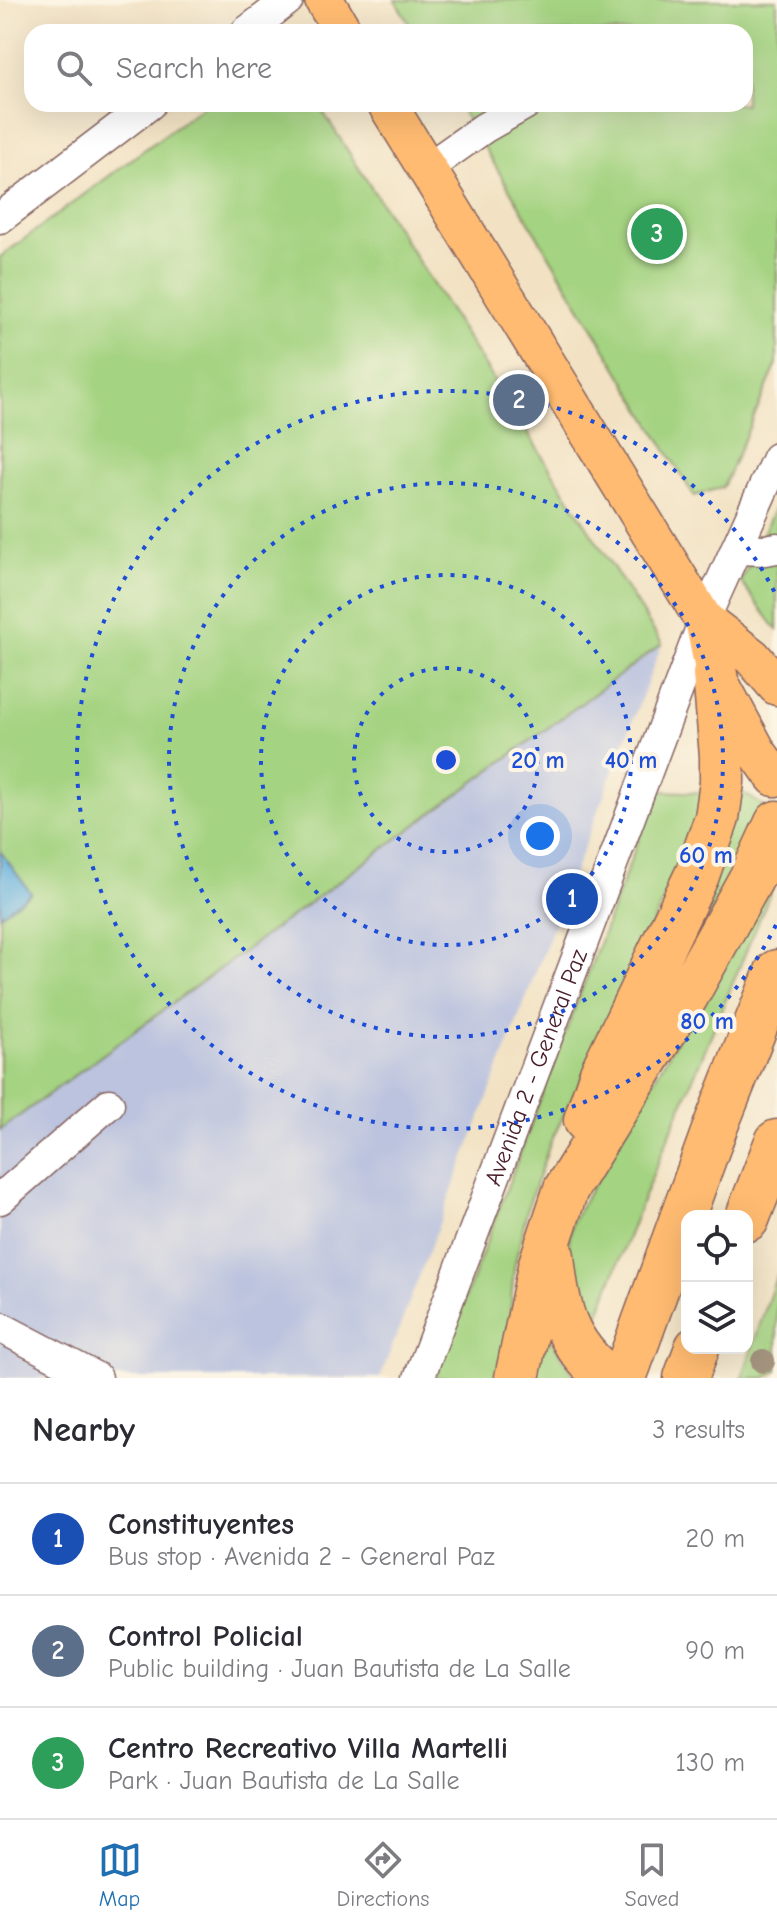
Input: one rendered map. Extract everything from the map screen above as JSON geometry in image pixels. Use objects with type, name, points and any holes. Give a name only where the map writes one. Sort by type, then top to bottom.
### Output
[{"type":"highway","points":[[574,1174],[588,1113],[602,1073],[697,875],[717,818],[722,756],[715,674]]},
{"type":"highway","points":[[517,1378],[538,1275],[566,1189],[686,996],[752,877],[777,823]]},
{"type":"highway","points":[[624,1378],[716,1125],[777,972]]},
{"type":"highway","points":[[751,1210],[777,1142]]},
{"type":"highway","points":[[553,1230],[551,1252],[562,1317],[581,1352],[608,1378]]},
{"type":"main road","points":[[324,0],[338,24]]},
{"type":"main road","points":[[392,112],[704,620],[715,674],[757,752],[775,777]]},
{"type":"main road","points":[[704,620],[752,657],[777,686]]},
{"type":"street","points":[[256,24],[288,0]]},
{"type":"street","points":[[0,218],[139,112]]},
{"type":"street","points":[[426,169],[512,112]]},
{"type":"street","name":"Avenida 2 - General Paz","points":[[419,1378],[704,620],[777,458]]},
{"type":"street","points":[[736,549],[777,548]]},
{"type":"street","points":[[0,1199],[109,1104]]},
{"type":"street","points":[[0,1327],[97,1378]]},
{"type":"shaded area","points":[[662,644],[380,1378],[0,1378],[0,1130]]},
{"type":"green space","points":[[395,0],[777,0],[777,364],[723,487],[694,496],[463,112],[753,112],[753,24],[409,24]]},
{"type":"green space","points":[[195,112],[323,112],[662,644],[0,1130],[0,257]]},
{"type":"green space","points":[[777,503],[777,630],[741,582]]},
{"type":"green space","points":[[736,788],[765,807],[676,980],[667,973]]},
{"type":"green space","points":[[657,791],[712,793],[551,1141],[528,1206],[514,1268],[509,1326],[498,1378],[435,1378]]},
{"type":"green space","points":[[766,885],[772,889],[646,1191],[592,1331],[582,1321],[567,1252],[573,1220]]},
{"type":"green space","points":[[777,1274],[777,1371],[765,1378],[742,1378],[750,1354],[753,1354],[753,1345]]},
{"type":"green space","points":[[531,1340],[552,1341],[575,1378],[527,1378]]},
{"type":"water","points":[[0,851],[31,893],[0,915]]},
{"type":"place","name":"Centro Recreativo Villa Martelli","points":[[657,234]]},
{"type":"place","name":"Control Policial","points":[[519,400]]},
{"type":"place","name":"Constituyentes","points":[[572,899]]}]
